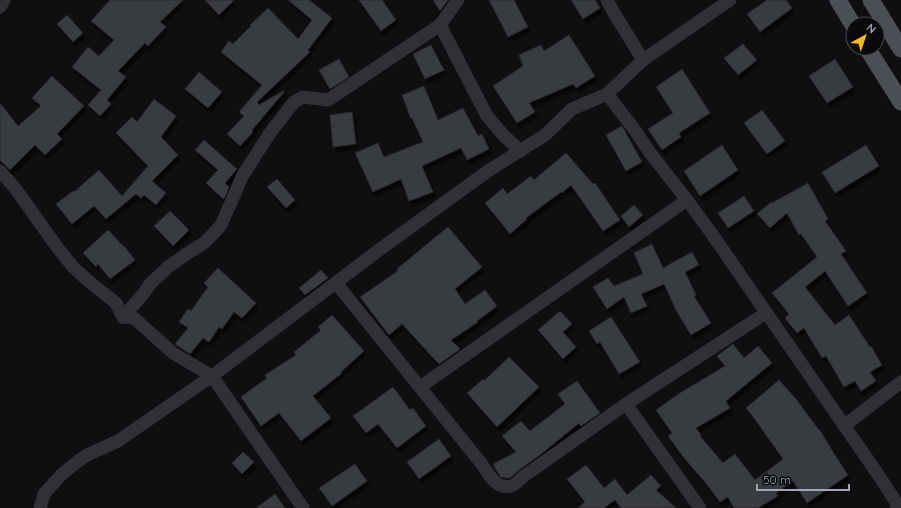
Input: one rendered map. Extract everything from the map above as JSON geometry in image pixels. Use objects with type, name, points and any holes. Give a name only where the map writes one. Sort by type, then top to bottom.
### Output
[{"type":"main road","points":[[838,0],[848,16]]},
{"type":"main road","points":[[871,0],[901,49]]},
{"type":"main road","points":[[872,56],[901,102]]},
{"type":"street","points":[[0,7],[4,0]]},
{"type":"street","points":[[123,317],[150,284],[168,267],[204,243],[221,225],[243,175],[270,133],[294,102],[303,97],[328,100],[440,25],[458,0]]},
{"type":"street","points":[[608,0],[614,13],[643,60]]},
{"type":"street","points":[[40,508],[44,494],[61,475],[77,462],[86,456],[118,441],[212,376],[488,171],[545,135],[572,109],[606,94],[643,60],[730,0]]},
{"type":"street","points":[[440,25],[487,116],[521,151]]},
{"type":"street","points":[[606,94],[687,200],[896,502],[897,508]]},
{"type":"street","points":[[0,171],[15,188],[57,247],[74,267],[116,303],[123,317]]},
{"type":"street","points":[[420,387],[687,200]]},
{"type":"street","points":[[336,283],[481,463],[493,481],[503,486],[513,486],[524,476],[626,404],[766,313]]},
{"type":"street","points":[[123,317],[134,318],[173,354],[212,376],[303,508]]},
{"type":"street","points":[[844,426],[901,382]]},
{"type":"street","points":[[626,404],[700,508]]},
{"type":"building","points":[[110,0],[183,0],[160,22],[166,27],[148,46],[145,43],[118,71],[126,77],[107,100],[111,104],[100,116],[88,105],[101,90],[72,67],[88,47],[99,56],[114,40],[91,21]]},
{"type":"building","points":[[205,0],[234,0],[219,15]]},
{"type":"building","points":[[288,0],[309,0],[332,18],[308,50],[310,52],[257,102],[259,105],[283,91],[284,92],[252,130],[253,132],[240,146],[227,134],[244,116],[239,112],[262,85],[221,52],[229,41],[233,44],[268,8],[298,39],[312,20]]},
{"type":"building","points":[[359,0],[382,0],[396,20],[381,31]]},
{"type":"building","points":[[433,0],[448,0],[440,11]]},
{"type":"building","points":[[489,0],[514,0],[528,27],[508,37]]},
{"type":"building","points":[[571,0],[595,0],[600,8],[583,19]]},
{"type":"building","points":[[767,0],[786,0],[792,8],[760,32],[747,14]]},
{"type":"building","points":[[67,15],[83,33],[73,42],[57,24]]},
{"type":"building","points":[[569,35],[595,76],[576,88],[573,84],[529,103],[535,112],[517,123],[493,86],[523,66],[519,55],[541,45],[544,51]]},
{"type":"building","points":[[743,44],[757,60],[738,75],[724,58]]},
{"type":"building","points":[[431,45],[444,70],[425,79],[413,54]]},
{"type":"building","points":[[339,59],[349,77],[330,89],[319,70]]},
{"type":"building","points":[[835,59],[853,87],[827,103],[809,76]]},
{"type":"building","points":[[682,69],[710,113],[679,133],[681,137],[662,150],[648,129],[673,113],[656,87]]},
{"type":"building","points":[[199,72],[222,92],[208,108],[185,89]]},
{"type":"building","points":[[52,76],[84,106],[57,134],[62,139],[45,155],[35,145],[10,170],[0,160],[0,103],[18,126],[41,106],[32,98]]},
{"type":"building","points":[[424,86],[438,120],[463,108],[478,136],[482,134],[489,149],[467,160],[461,148],[422,166],[433,192],[409,201],[401,179],[373,192],[355,153],[378,143],[384,157],[423,142],[412,118],[411,119],[402,95]]},
{"type":"building","points":[[154,99],[176,116],[161,137],[178,155],[152,181],[166,193],[156,205],[144,195],[141,198],[136,194],[106,219],[94,206],[72,224],[56,204],[73,191],[74,192],[99,170],[122,196],[148,166],[116,133],[132,117],[137,122]]},
{"type":"building","points":[[762,110],[785,141],[767,154],[744,123]]},
{"type":"building","points":[[352,112],[356,144],[333,147],[330,115]]},
{"type":"building","points":[[622,126],[642,162],[626,171],[606,135]]},
{"type":"building","points":[[204,140],[237,169],[225,183],[229,187],[223,199],[206,183],[218,170],[195,150]]},
{"type":"building","points":[[722,145],[738,170],[700,196],[684,171]]},
{"type":"building","points":[[866,145],[879,166],[835,193],[822,172]]},
{"type":"building","points":[[566,153],[593,184],[595,183],[620,220],[603,231],[571,185],[526,218],[527,219],[510,234],[485,203],[503,188],[507,194],[531,176],[534,180]]},
{"type":"building","points":[[277,179],[295,200],[286,208],[267,187]]},
{"type":"building","points":[[808,183],[828,219],[825,221],[846,251],[841,254],[867,293],[848,306],[825,271],[805,287],[835,325],[849,315],[870,347],[871,346],[882,365],[870,372],[876,381],[861,391],[855,381],[844,387],[826,356],[822,358],[804,328],[797,333],[785,318],[789,314],[772,293],[817,257],[801,234],[799,235],[787,213],[770,228],[757,214],[771,202],[772,203]]},
{"type":"building","points":[[744,196],[754,211],[728,228],[718,213]]},
{"type":"building","points":[[634,205],[643,215],[629,227],[621,216]]},
{"type":"building","points":[[170,211],[189,230],[173,246],[154,226]]},
{"type":"building","points":[[448,227],[482,267],[455,289],[465,304],[485,290],[497,306],[477,321],[478,322],[451,340],[460,349],[439,364],[402,324],[389,335],[360,297],[398,271],[397,269]]},
{"type":"building","points":[[108,230],[135,260],[110,279],[98,264],[96,267],[83,253]]},
{"type":"building","points":[[652,244],[663,268],[692,252],[699,265],[685,272],[696,295],[694,296],[711,323],[691,335],[677,312],[664,284],[641,294],[647,306],[631,313],[624,297],[607,309],[593,287],[608,278],[614,286],[643,274],[634,253]]},
{"type":"building","points":[[218,268],[256,303],[242,318],[234,312],[222,329],[219,327],[209,342],[203,338],[190,354],[175,344],[188,328],[179,322],[188,309],[191,311],[208,287],[204,283]]},
{"type":"building","points":[[321,270],[328,278],[305,295],[299,288]]},
{"type":"building","points":[[560,311],[572,324],[563,332],[576,347],[563,359],[538,330]]},
{"type":"building","points":[[332,315],[364,351],[341,372],[342,373],[313,396],[331,418],[301,441],[279,413],[261,426],[241,397],[267,378],[265,375],[296,355],[294,352],[321,330],[318,327]]},
{"type":"building","points":[[611,317],[640,362],[619,374],[600,342],[597,344],[589,331]]},
{"type":"building","points":[[733,344],[744,358],[758,346],[772,363],[726,401],[730,408],[696,428],[701,435],[700,436],[723,463],[735,454],[755,480],[783,459],[746,408],[779,380],[820,430],[848,475],[807,503],[793,481],[776,493],[778,496],[758,508],[734,508],[728,497],[720,502],[668,436],[672,433],[656,410],[680,393],[725,366],[717,356]]},
{"type":"building","points":[[509,357],[539,387],[497,427],[467,393],[483,379],[484,381]]},
{"type":"building","points":[[577,381],[600,413],[581,426],[579,423],[510,478],[501,477],[493,464],[516,452],[502,436],[521,421],[530,431],[565,404],[558,394]]},
{"type":"building","points":[[393,387],[410,410],[413,408],[426,426],[397,448],[378,424],[366,433],[353,416]]},
{"type":"building","points":[[439,439],[451,456],[419,479],[407,462]]},
{"type":"building","points":[[243,452],[254,462],[242,474],[232,463]]},
{"type":"building","points":[[355,464],[367,481],[332,506],[319,488]]},
{"type":"building","points":[[586,465],[604,488],[615,479],[627,495],[651,475],[661,486],[656,490],[676,508],[621,508],[615,500],[604,508],[578,508],[585,502],[567,479]]},
{"type":"building","points":[[275,494],[285,508],[256,508]]}]
